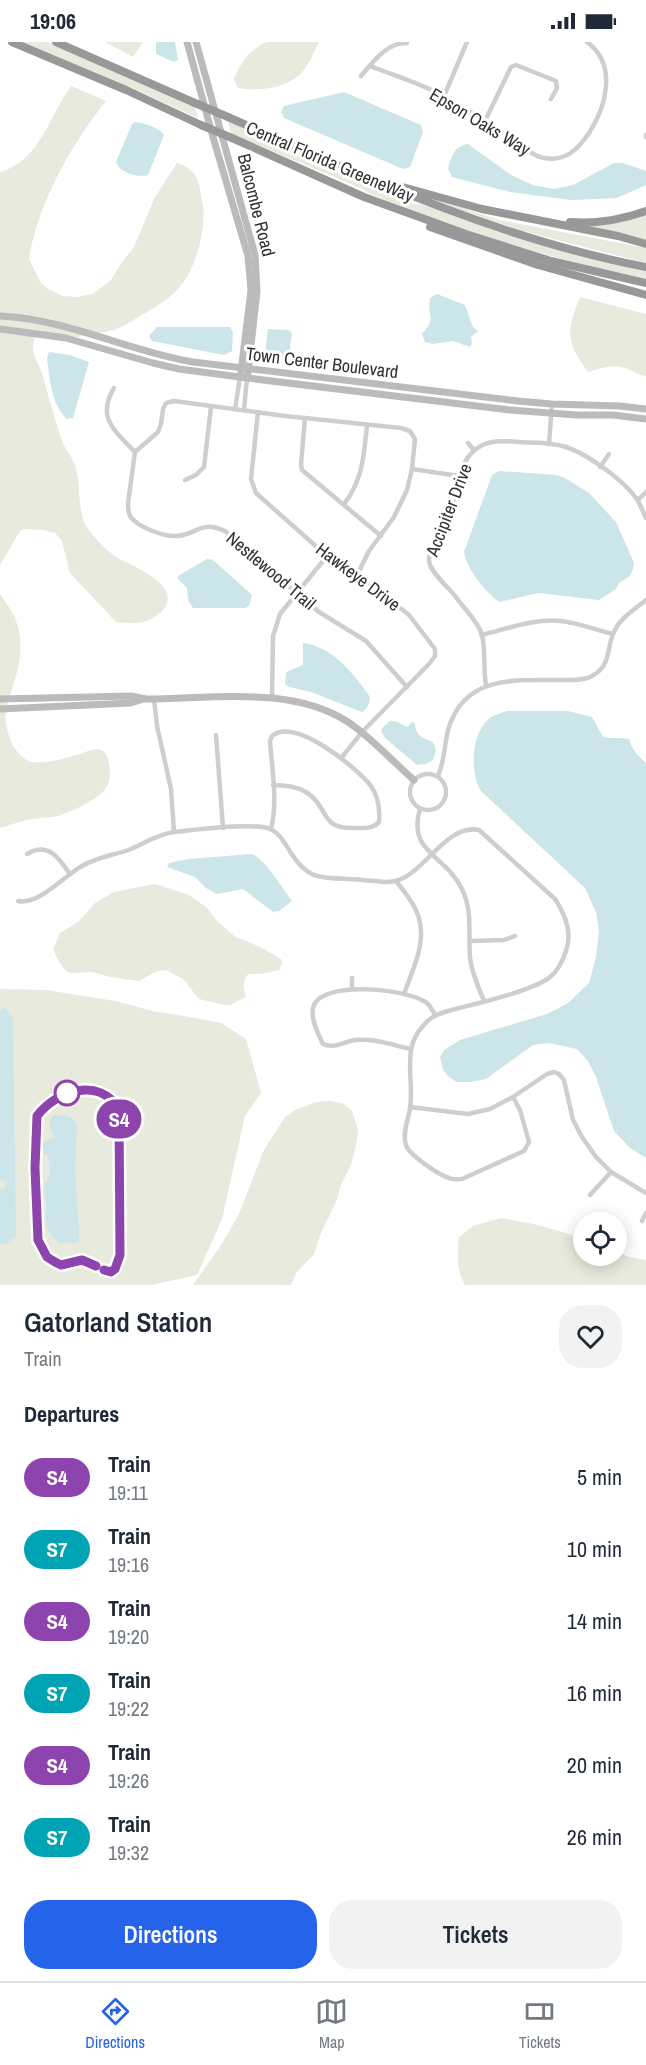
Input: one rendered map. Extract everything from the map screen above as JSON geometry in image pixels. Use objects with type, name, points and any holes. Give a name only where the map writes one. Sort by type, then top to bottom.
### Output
[{"type":"highway","name":"Central Florida GreeneWay","points":[[12,42],[126,90],[364,197],[529,254],[646,283]]},
{"type":"highway","name":"Central Florida GreeneWay","points":[[56,42],[411,197],[482,223],[575,251],[646,267]]},
{"type":"highway","points":[[68,42],[133,76]]},
{"type":"highway","points":[[346,169],[411,190],[537,221],[618,236],[646,244]]},
{"type":"highway","points":[[364,197],[465,240],[538,265],[646,293]]},
{"type":"highway","points":[[537,221],[590,224],[646,211]]},
{"type":"main road","name":"Balcombe Road","points":[[188,42],[248,255],[251,290],[244,378]]},
{"type":"main road","name":"Balcombe Road","points":[[196,42],[255,255],[257,291],[245,369]]},
{"type":"main road","name":"Town Center Boulevard","points":[[0,316],[32,319],[64,326],[174,359],[552,404],[646,409]]},
{"type":"main road","name":"Town Center Boulevard","points":[[0,329],[66,338],[179,369],[552,414],[613,415],[646,419]]},
{"type":"main road","points":[[0,699],[131,696],[146,699],[272,698],[299,701],[325,710],[346,721],[362,732],[414,780]]},
{"type":"main road","points":[[0,709],[131,703],[146,699]]},
{"type":"street","points":[[444,96],[467,42]]},
{"type":"street","name":"Epson Oaks Way","points":[[370,66],[444,96],[537,156],[556,159],[573,153],[581,145],[599,117],[606,92],[606,80],[601,60],[587,42]]},
{"type":"street","points":[[362,76],[389,47],[407,43]]},
{"type":"street","points":[[485,121],[511,67],[516,65],[556,81],[557,88],[551,99]]},
{"type":"street","points":[[235,409],[244,378]]},
{"type":"street","points":[[243,410],[244,378]]},
{"type":"street","points":[[114,388],[105,408],[108,419],[115,431],[135,452],[158,432],[166,402],[174,401],[401,428],[410,431],[415,439],[412,469],[406,490],[394,517],[369,551],[356,577]]},
{"type":"street","points":[[549,444],[552,404]]},
{"type":"street","points":[[185,480],[196,475],[204,466],[211,407]]},
{"type":"street","name":"Hawkeye Drive","points":[[258,412],[251,479],[256,493],[327,556],[383,594],[409,615],[435,649],[435,656],[429,664],[362,732],[342,757]]},
{"type":"street","points":[[305,418],[302,471],[381,536]]},
{"type":"street","points":[[344,504],[358,482],[363,466],[367,425]]},
{"type":"street","name":"Accipiter Drive","points":[[482,635],[478,626],[444,582],[431,570],[429,561],[429,553],[450,514],[459,476],[474,450],[486,443],[498,441],[564,446],[600,466],[625,486],[638,500],[646,518]]},
{"type":"street","points":[[468,443],[474,450]]},
{"type":"street","name":"Nestlewood Trail","points":[[135,452],[128,503],[131,519],[140,525],[167,535],[185,534],[205,526],[213,526],[225,531],[319,612],[366,641],[407,687]]},
{"type":"street","points":[[600,466],[609,454]]},
{"type":"street","points":[[412,469],[459,476]]},
{"type":"street","points":[[638,500],[646,492]]},
{"type":"street","points":[[272,698],[273,636],[280,614],[327,556]]},
{"type":"street","points":[[438,776],[444,764],[447,730],[461,703],[470,695],[486,685],[500,682],[580,680],[593,675],[609,657],[613,634],[622,619],[646,600]]},
{"type":"street","points":[[486,685],[482,635],[547,620],[562,621],[613,634]]},
{"type":"street","points":[[154,699],[155,727],[168,772],[174,832]]},
{"type":"street","points":[[271,829],[275,814],[273,785],[270,741],[276,732],[281,731],[309,738],[342,757],[371,786],[380,818],[376,825],[345,829],[336,827],[329,822],[314,798],[305,791],[273,785]]},
{"type":"street","points":[[216,735],[223,828]]},
{"type":"street","points":[[424,774],[438,776],[447,790],[444,802],[435,809],[420,809],[414,804],[410,792],[414,780],[424,774]]},
{"type":"street","points":[[420,809],[416,833],[421,843],[451,872],[462,888],[469,906],[470,959],[484,1001]]},
{"type":"street","points":[[18,902],[25,903],[34,900],[70,874],[96,859],[128,850],[161,834],[257,826],[271,829],[280,837],[300,867],[314,876],[330,879],[396,881],[407,875],[448,839],[470,828],[479,830],[506,857],[555,899],[564,913],[568,930],[568,946],[562,963],[550,978],[484,1001],[435,1014],[423,1024],[411,1049],[412,1090],[405,1135],[406,1146],[414,1155],[442,1175],[451,1180],[462,1179],[524,1151],[529,1142],[520,1110],[513,1098]]},
{"type":"street","points":[[27,854],[34,850],[48,850],[57,856],[70,874]]},
{"type":"street","points":[[396,881],[418,913],[422,937],[420,950],[404,994]]},
{"type":"street","points":[[470,941],[504,940],[515,936]]},
{"type":"street","points":[[352,978],[352,989]]},
{"type":"street","points":[[411,1049],[363,1040],[330,1047],[323,1044],[313,1015],[314,1005],[321,996],[334,990],[352,989],[404,994],[427,1003],[435,1014]]},
{"type":"street","points":[[410,1107],[468,1114],[513,1098],[547,1074],[558,1074],[564,1080],[573,1120],[596,1157],[611,1172],[646,1193]]},
{"type":"street","points":[[590,1195],[611,1172]]},
{"type":"street","points":[[642,1221],[646,1213]]},
{"type":"shaded area","points":[[22,42],[47,42],[195,107],[198,118],[138,91]]},
{"type":"shaded area","points":[[105,42],[143,42],[133,57]]},
{"type":"shaded area","points":[[267,42],[319,42],[305,68],[290,81],[264,89],[238,88],[234,79],[239,67],[256,48]]},
{"type":"shaded area","points":[[71,86],[106,101],[69,155],[40,217],[29,259],[41,283],[63,296],[76,297],[93,294],[111,280],[134,247],[155,197],[177,163],[185,166],[194,174],[199,185],[203,206],[202,232],[195,260],[184,281],[170,297],[117,329],[73,338],[37,335],[33,345],[64,446],[77,471],[84,522],[98,541],[110,552],[155,578],[167,593],[167,602],[162,611],[152,619],[140,622],[116,622],[70,573],[62,541],[55,533],[43,530],[24,529],[20,531],[0,565],[0,172],[13,167],[34,148]]},
{"type":"shaded area","points":[[228,121],[413,204],[423,205],[487,228],[646,270],[646,280],[504,242],[400,206],[231,134]]},
{"type":"shaded area","points":[[420,194],[499,220],[646,248],[646,263],[523,231],[420,196]]},
{"type":"shaded area","points":[[646,215],[646,240],[590,226],[618,223]]},
{"type":"shaded area","points":[[580,297],[646,314],[646,376],[618,366],[588,372],[570,336],[572,319]]},
{"type":"shaded area","points":[[0,594],[13,614],[20,635],[19,665],[6,713],[10,740],[21,756],[28,761],[36,762],[58,760],[99,749],[107,756],[110,774],[104,791],[78,808],[58,816],[26,820],[0,828]]},
{"type":"shaded area","points":[[155,884],[189,895],[206,907],[217,921],[234,936],[281,959],[282,964],[279,970],[248,974],[244,985],[246,997],[225,1005],[199,999],[183,979],[166,970],[157,971],[139,981],[92,972],[70,973],[65,970],[53,949],[60,933],[78,922],[95,903],[114,892]]},
{"type":"shaded area","points":[[0,989],[46,990],[115,1001],[157,1012],[221,1023],[246,1039],[261,1093],[245,1116],[222,1219],[197,1275],[152,1285],[0,1285]]},
{"type":"shaded area","points":[[331,1101],[344,1104],[352,1111],[358,1129],[356,1146],[351,1165],[314,1254],[297,1272],[291,1285],[193,1285],[239,1214],[264,1150],[285,1117],[295,1110],[317,1102]]},
{"type":"shaded area","points":[[501,1218],[569,1234],[573,1236],[573,1266],[627,1266],[627,1256],[646,1260],[646,1285],[465,1285],[458,1262],[459,1237],[473,1226]]},
{"type":"water","points":[[156,42],[175,42],[178,60],[174,62],[156,54]]},
{"type":"water","points":[[344,92],[421,125],[423,132],[410,167],[403,169],[284,118],[281,112],[284,106]]},
{"type":"water","points":[[135,122],[147,124],[164,135],[148,175],[129,174],[116,162],[132,124]]},
{"type":"water","points":[[468,144],[511,175],[533,185],[554,189],[573,185],[614,163],[623,163],[646,171],[646,185],[617,198],[571,200],[510,192],[452,177],[448,168],[452,156],[457,149]]},
{"type":"water","points":[[437,294],[465,305],[473,327],[478,331],[471,337],[470,347],[453,341],[433,344],[425,342],[422,334],[431,320],[430,298]]},
{"type":"water","points":[[157,327],[230,327],[233,332],[232,351],[224,355],[152,341],[149,336]]},
{"type":"water","points":[[268,329],[289,330],[292,334],[290,345],[292,356],[269,357],[265,354]]},
{"type":"water","points":[[49,352],[70,355],[89,362],[73,418],[67,419],[54,399],[47,358]]},
{"type":"water","points":[[499,471],[557,475],[589,493],[616,522],[634,563],[630,576],[599,600],[538,593],[499,602],[477,580],[464,552],[492,475]]},
{"type":"water","points":[[207,559],[213,560],[252,595],[249,606],[245,608],[193,608],[188,600],[187,588],[178,576]]},
{"type":"water","points":[[303,643],[324,650],[350,671],[370,697],[369,704],[362,712],[285,684],[286,672],[303,665]]},
{"type":"water","points":[[507,711],[568,711],[592,717],[603,737],[629,739],[636,752],[646,763],[646,1158],[630,1148],[614,1131],[596,1077],[588,1061],[577,1049],[549,1043],[533,1045],[486,1079],[471,1082],[457,1082],[443,1070],[440,1057],[444,1050],[460,1040],[547,1014],[568,1003],[589,983],[596,957],[599,932],[596,912],[585,888],[481,791],[477,783],[474,762],[476,740],[486,722],[493,716]]},
{"type":"water","points":[[390,721],[407,727],[412,722],[415,723],[418,734],[433,742],[436,750],[433,760],[417,765],[385,738],[381,731]]},
{"type":"water","points":[[252,854],[268,868],[292,901],[279,911],[273,912],[243,889],[217,894],[206,888],[195,877],[167,867],[169,863],[188,859]]},
{"type":"water","points":[[5,1008],[13,1017],[16,1236],[6,1244],[0,1244],[0,1189],[5,1188],[5,1181],[0,1180],[0,1009]]},
{"type":"water","points":[[52,1116],[71,1118],[77,1126],[75,1170],[79,1239],[77,1242],[59,1243],[46,1225],[44,1185],[50,1174],[50,1167],[47,1155],[40,1152],[40,1144],[53,1138],[54,1135],[49,1125]]},
{"type":"railway","points":[[84,1090],[104,1095],[119,1109],[120,1255],[118,1264],[111,1272],[82,1260],[61,1265],[47,1257],[38,1240],[35,1169],[37,1117],[47,1106],[58,1099],[84,1090]]},
{"type":"train","name":"S4","points":[[96,1266],[82,1260],[61,1265],[55,1262],[47,1257],[37,1236],[35,1168],[37,1116],[56,1098],[84,1090],[103,1093],[112,1099],[119,1109],[120,1255],[115,1269],[111,1272],[104,1270]]}]
